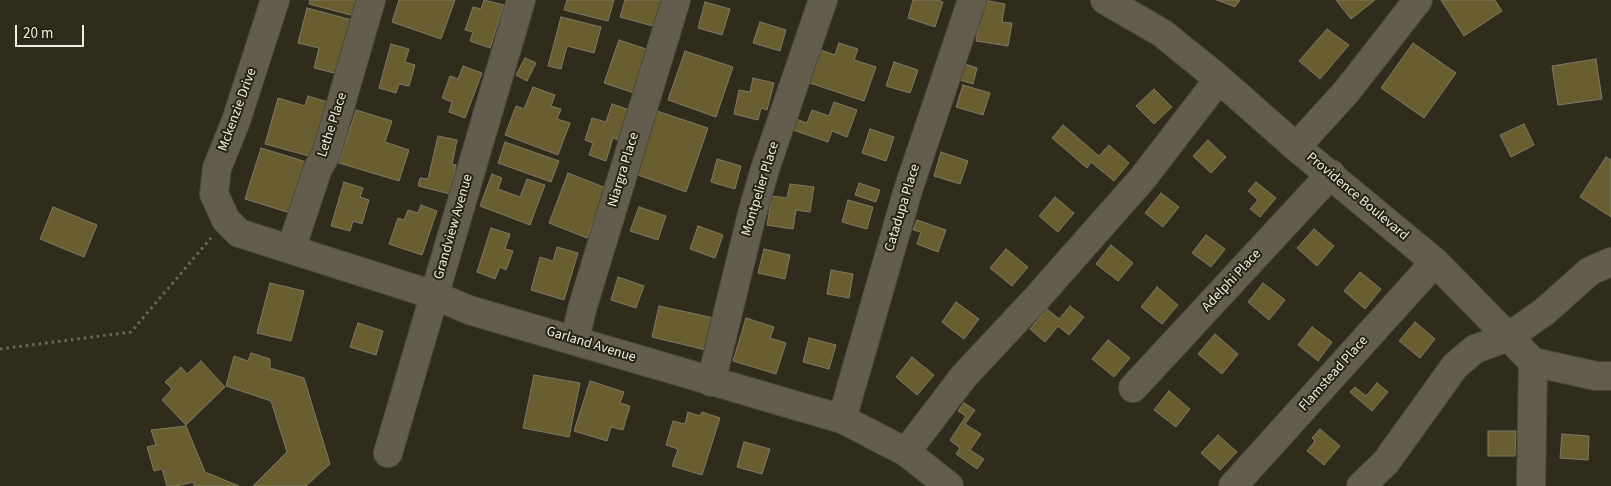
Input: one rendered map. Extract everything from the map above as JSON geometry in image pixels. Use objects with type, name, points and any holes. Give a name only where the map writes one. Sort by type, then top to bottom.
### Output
[{"type":"street","name":"Mckenzie Drive","points":[[226,220],[214,194],[217,168],[236,121],[275,0]]},
{"type":"street","name":"Lethe Place","points":[[291,249],[318,168],[326,155],[372,0]]},
{"type":"street","name":"Grandview Avenue","points":[[388,453],[521,0]]},
{"type":"street","name":"Niargra Place","points":[[575,340],[582,309],[676,0]]},
{"type":"street","name":"Montpelier Place","points":[[711,382],[752,214],[823,0]]},
{"type":"street","name":"Catadupa Place","points":[[842,419],[908,190],[972,0]]},
{"type":"street","name":"Providence Boulevard","points":[[1106,0],[1162,33],[1435,262],[1533,362]]},
{"type":"street","points":[[1296,147],[1347,91],[1418,0]]},
{"type":"street","points":[[906,452],[964,376],[1037,298],[1142,179],[1219,79]]},
{"type":"street","name":"Adelphi Place","points":[[1133,388],[1331,174]]},
{"type":"street","name":"Garland Avenue","points":[[226,220],[239,233],[434,295],[469,310],[842,419],[906,452],[949,486]]},
{"type":"street","name":"Flamstead Place","points":[[1233,486],[1435,262]]},
{"type":"street","points":[[1361,486],[1384,474],[1455,366],[1475,349],[1508,337],[1544,312],[1590,271],[1611,262]]},
{"type":"street","points":[[1531,486],[1533,362],[1596,376],[1611,376]]},
{"type":"path","points":[[0,348],[131,332],[226,220]]},
{"type":"building","points":[[310,0],[367,0],[362,18],[309,4]]},
{"type":"building","points":[[399,0],[455,0],[441,39],[392,22]]},
{"type":"building","points":[[484,0],[504,5],[490,48],[470,41],[473,32],[465,30],[473,7],[481,9]]},
{"type":"building","points":[[567,0],[614,0],[608,21],[564,10]]},
{"type":"building","points":[[625,0],[661,0],[653,26],[620,17]]},
{"type":"building","points":[[913,0],[937,0],[943,2],[935,27],[908,18]]},
{"type":"building","points":[[983,0],[1005,4],[1002,22],[1012,23],[1008,46],[976,41]]},
{"type":"building","points":[[1217,0],[1240,0],[1235,7]]},
{"type":"building","points":[[1336,0],[1375,0],[1351,19]]},
{"type":"building","points":[[1441,0],[1495,0],[1502,11],[1464,36]]},
{"type":"building","points":[[705,2],[730,9],[722,35],[698,28]]},
{"type":"building","points":[[307,8],[352,20],[338,74],[314,68],[319,48],[298,43]]},
{"type":"building","points":[[561,17],[601,27],[594,53],[567,46],[561,69],[548,66]]},
{"type":"building","points":[[760,22],[786,30],[780,51],[753,43]]},
{"type":"building","points":[[1327,29],[1349,45],[1320,79],[1299,61]]},
{"type":"building","points":[[619,40],[652,51],[637,94],[604,83]]},
{"type":"building","points":[[839,43],[858,49],[854,60],[876,67],[864,101],[807,82],[818,49],[835,55]]},
{"type":"building","points":[[1413,43],[1456,73],[1424,118],[1381,88]]},
{"type":"building","points":[[391,44],[409,49],[405,62],[415,65],[409,86],[399,84],[396,93],[379,88]]},
{"type":"building","points":[[685,51],[733,67],[716,117],[668,100]]},
{"type":"building","points":[[525,58],[536,63],[527,81],[516,75]]},
{"type":"building","points":[[1596,59],[1602,99],[1558,105],[1552,66]]},
{"type":"building","points":[[894,62],[918,70],[910,93],[886,86]]},
{"type":"building","points":[[962,63],[977,68],[973,84],[957,79]]},
{"type":"building","points":[[463,66],[482,73],[465,118],[449,112],[452,102],[442,98],[450,76],[458,79]]},
{"type":"building","points":[[753,78],[774,83],[767,110],[761,108],[758,120],[734,114],[739,90],[750,92]]},
{"type":"building","points":[[963,85],[990,93],[983,115],[956,107]]},
{"type":"building","points":[[533,87],[555,95],[551,106],[561,109],[557,119],[570,123],[558,155],[505,135],[516,106],[524,109]]},
{"type":"building","points":[[1154,89],[1172,107],[1154,124],[1136,106]]},
{"type":"building","points":[[308,96],[331,103],[316,158],[265,144],[278,98],[305,106]]},
{"type":"building","points":[[834,102],[857,110],[847,137],[832,131],[828,142],[787,128],[791,117],[807,123],[812,110],[829,116]]},
{"type":"building","points":[[612,104],[633,111],[623,142],[613,138],[606,161],[589,155],[593,143],[585,140],[592,118],[606,122]]},
{"type":"building","points":[[356,110],[392,121],[385,142],[409,150],[399,181],[339,163]]},
{"type":"building","points":[[657,111],[708,128],[686,192],[635,174]]},
{"type":"building","points":[[1524,124],[1534,145],[1511,157],[1500,135]]},
{"type":"building","points":[[1063,125],[1099,156],[1109,145],[1129,163],[1114,181],[1091,162],[1087,168],[1052,138]]},
{"type":"building","points":[[870,129],[894,137],[886,161],[862,153]]},
{"type":"building","points":[[438,136],[457,140],[452,164],[456,165],[450,194],[418,186],[420,178],[428,179]]},
{"type":"building","points":[[1208,140],[1226,157],[1211,173],[1193,156]]},
{"type":"building","points":[[505,142],[559,161],[551,182],[498,163]]},
{"type":"building","points":[[261,148],[313,164],[297,215],[245,199]]},
{"type":"building","points":[[941,152],[968,161],[960,184],[934,176]]},
{"type":"building","points":[[1606,157],[1611,160],[1611,217],[1580,197]]},
{"type":"building","points":[[717,159],[741,166],[735,189],[711,182]]},
{"type":"building","points":[[568,173],[606,188],[587,238],[549,223]]},
{"type":"building","points":[[492,174],[502,178],[498,189],[520,197],[527,179],[545,185],[530,225],[480,206]]},
{"type":"building","points":[[344,182],[363,188],[360,197],[369,200],[362,224],[353,221],[350,231],[331,226]]},
{"type":"building","points":[[1256,182],[1276,198],[1260,217],[1250,209],[1258,200],[1248,191]]},
{"type":"building","points":[[859,183],[880,190],[876,202],[855,195]]},
{"type":"building","points":[[790,184],[814,187],[810,212],[796,210],[793,229],[767,225],[772,196],[787,198]]},
{"type":"building","points":[[1161,193],[1179,207],[1163,227],[1145,213]]},
{"type":"building","points":[[1055,197],[1074,213],[1058,232],[1039,216]]},
{"type":"building","points":[[848,200],[873,207],[867,229],[842,222]]},
{"type":"building","points":[[421,205],[437,211],[422,255],[389,244],[398,218],[404,220],[408,210],[418,213]]},
{"type":"building","points":[[53,207],[97,225],[84,257],[40,239]]},
{"type":"building","points":[[639,207],[666,216],[658,240],[630,231]]},
{"type":"building","points":[[917,220],[946,230],[938,252],[917,244],[921,232],[913,230]]},
{"type":"building","points":[[698,226],[723,235],[715,258],[690,249]]},
{"type":"building","points":[[491,228],[510,234],[505,249],[513,251],[506,270],[500,267],[495,279],[477,272]]},
{"type":"building","points":[[1314,229],[1334,246],[1317,266],[1297,248]]},
{"type":"building","points":[[1206,235],[1225,249],[1211,267],[1192,253]]},
{"type":"building","points":[[1111,245],[1133,263],[1118,281],[1096,264]]},
{"type":"building","points":[[557,247],[578,253],[564,300],[531,290],[540,257],[553,261]]},
{"type":"building","points":[[764,249],[790,255],[785,279],[758,273]]},
{"type":"building","points":[[1006,249],[1028,267],[1012,286],[990,268]]},
{"type":"building","points":[[831,270],[853,274],[849,298],[827,294]]},
{"type":"building","points":[[1360,272],[1381,289],[1365,309],[1344,291]]},
{"type":"building","points":[[618,277],[644,286],[636,308],[611,300]]},
{"type":"building","points":[[270,283],[304,291],[291,341],[257,333]]},
{"type":"building","points":[[1263,283],[1285,300],[1269,320],[1248,302]]},
{"type":"building","points":[[1157,287],[1178,305],[1162,324],[1141,307]]},
{"type":"building","points":[[956,302],[979,319],[964,339],[942,322]]},
{"type":"building","points":[[659,306],[714,318],[706,350],[652,337]]},
{"type":"building","points":[[1070,306],[1084,317],[1069,335],[1058,326],[1045,342],[1030,329],[1047,309],[1059,319]]},
{"type":"building","points":[[746,318],[774,327],[770,338],[786,343],[776,374],[733,361]]},
{"type":"building","points":[[1415,322],[1435,339],[1420,358],[1399,341]]},
{"type":"building","points":[[358,323],[383,331],[376,355],[350,347]]},
{"type":"building","points":[[1312,327],[1332,342],[1318,361],[1298,345]]},
{"type":"building","points":[[1215,334],[1238,354],[1222,374],[1198,354]]},
{"type":"building","points":[[809,338],[836,345],[829,369],[803,362]]},
{"type":"building","points":[[1108,340],[1130,358],[1114,377],[1092,359]]},
{"type":"building","points":[[251,353],[270,359],[270,368],[304,378],[330,464],[306,486],[253,486],[287,452],[271,401],[226,386],[234,356],[248,361]]},
{"type":"building","points":[[912,357],[934,375],[917,395],[896,377]]},
{"type":"building","points":[[201,361],[225,387],[186,425],[162,400],[172,389],[165,382],[181,367],[187,374]]},
{"type":"building","points":[[534,375],[580,383],[569,437],[523,428]]},
{"type":"building","points":[[590,381],[624,392],[620,403],[630,406],[623,430],[611,427],[607,441],[574,431]]},
{"type":"building","points":[[1377,383],[1388,392],[1372,411],[1350,392],[1355,387],[1366,396]]},
{"type":"building","points":[[1169,391],[1190,409],[1176,427],[1154,410]]},
{"type":"building","points":[[964,403],[975,410],[965,424],[981,434],[970,450],[984,459],[977,469],[956,454],[960,448],[950,440],[966,416],[958,411]]},
{"type":"building","points":[[688,412],[700,416],[702,412],[720,418],[702,475],[672,466],[678,449],[666,445],[673,421],[685,424]]},
{"type":"building","points":[[186,426],[205,472],[239,486],[194,486],[194,482],[167,486],[162,469],[154,471],[147,447],[156,445],[151,430]]},
{"type":"building","points":[[1320,429],[1340,446],[1324,465],[1307,451],[1315,441],[1312,438]]},
{"type":"building","points":[[1488,431],[1516,431],[1515,456],[1488,456]]},
{"type":"building","points":[[1562,434],[1589,436],[1588,460],[1560,458]]},
{"type":"building","points":[[1218,435],[1237,452],[1220,470],[1201,453]]},
{"type":"building","points":[[744,442],[770,449],[762,474],[737,467]]}]
